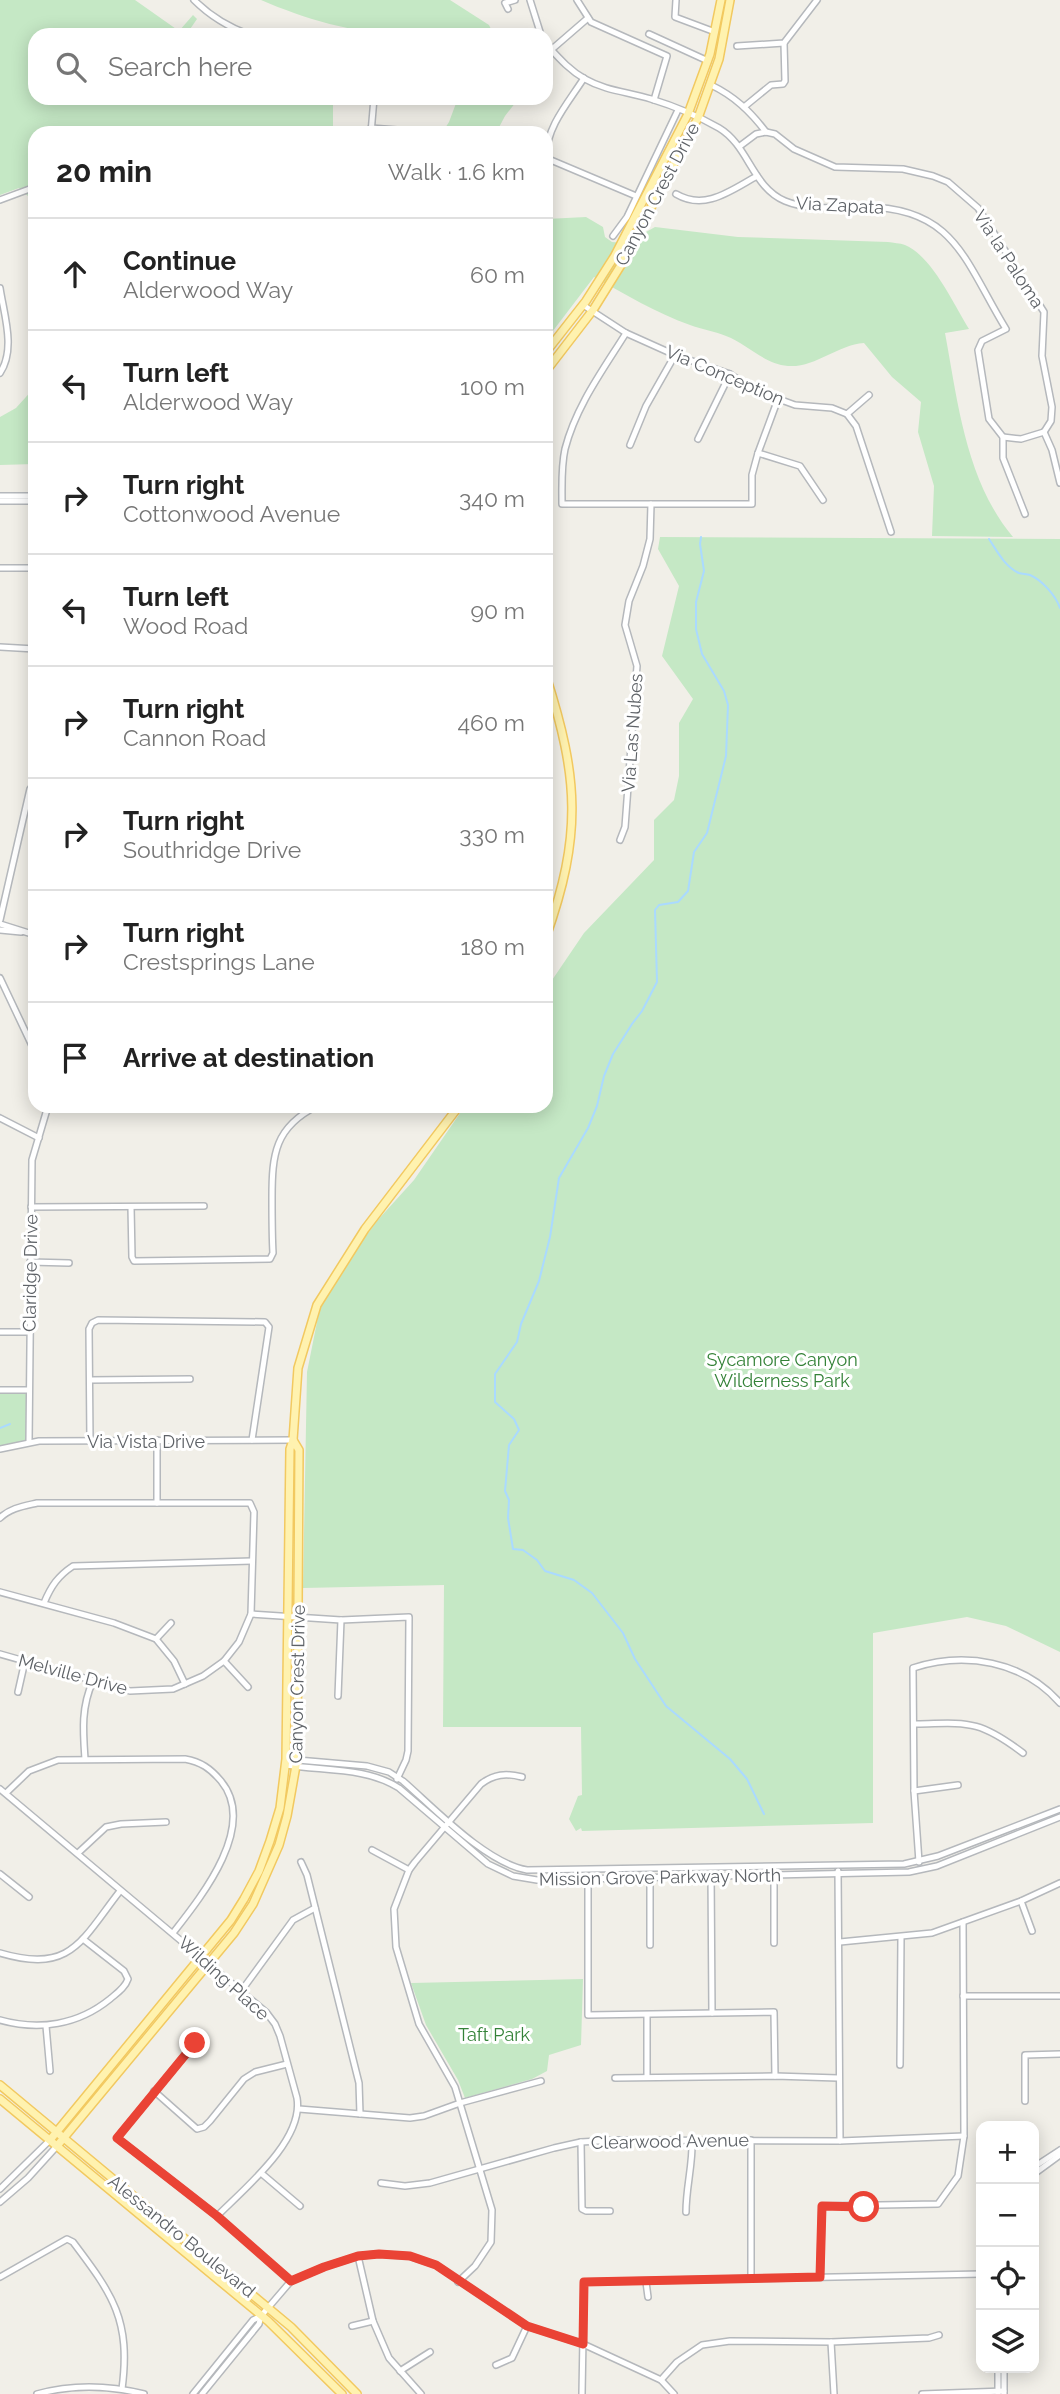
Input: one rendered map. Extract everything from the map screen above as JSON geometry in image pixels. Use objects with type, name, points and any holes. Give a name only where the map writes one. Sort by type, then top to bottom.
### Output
[{"type":"main road","name":"Canyon Crest Drive","points":[[553,343],[583,305],[614,257],[688,114],[708,61],[721,0]]},
{"type":"main road","name":"Canyon Crest Drive","points":[[553,362],[593,310],[621,265],[698,117],[719,59],[730,0]]},
{"type":"main road","points":[[553,699],[569,761],[573,823],[565,878],[553,915]]},
{"type":"main road","name":"Canyon Crest Drive","points":[[60,2136],[231,1920],[259,1871],[280,1808],[286,1762],[290,1449],[293,1440],[298,1368],[317,1305],[365,1229],[454,1113]]},
{"type":"main road","name":"Canyon Crest Drive","points":[[54,2143],[211,1963],[253,1904],[275,1855],[287,1816],[297,1763],[299,1450],[293,1440]]},
{"type":"main road","name":"Alessandro Boulevard","points":[[0,2085],[268,2307],[319,2353],[357,2394]]},
{"type":"main road","name":"Alessandro Boulevard","points":[[0,2099],[261,2316],[307,2357],[342,2394]]},
{"type":"street","points":[[194,0],[231,28]]},
{"type":"street","points":[[508,9],[505,2],[515,0]]},
{"type":"street","points":[[530,0],[539,28]]},
{"type":"street","points":[[576,0],[591,22],[667,56],[654,100]]},
{"type":"street","points":[[676,0],[675,17],[715,32]]},
{"type":"street","points":[[744,107],[771,85],[783,84],[784,43],[815,1]]},
{"type":"street","points":[[553,48],[588,18]]},
{"type":"street","points":[[649,34],[708,61]]},
{"type":"street","points":[[737,46],[784,43]]},
{"type":"street","name":"Via Zapata","points":[[553,52],[584,78],[604,88],[654,100],[698,117],[722,130],[740,146],[770,193],[786,202],[806,207],[889,207],[928,220],[946,232],[1006,328],[982,341],[978,350],[989,419],[1003,437],[1003,458],[1025,514]]},
{"type":"street","points":[[553,127],[584,78]]},
{"type":"street","name":"Via la Paloma","points":[[711,85],[727,93],[744,107],[765,132],[775,134],[794,149],[835,167],[904,169],[933,176],[948,182],[978,208],[1044,312],[1042,356],[1052,407],[1051,421],[1044,432]]},
{"type":"street","points":[[371,126],[373,105]]},
{"type":"street","points":[[613,236],[627,217],[678,110]]},
{"type":"street","points":[[740,146],[756,134],[765,132]]},
{"type":"street","points":[[553,160],[636,196]]},
{"type":"street","points":[[676,194],[688,201],[711,200],[757,176]]},
{"type":"street","points":[[0,200],[28,190]]},
{"type":"street","points":[[0,288],[8,348],[6,362],[0,373]]},
{"type":"street","name":"Via Conception","points":[[583,305],[626,333],[675,355],[730,374],[754,390],[795,405],[832,408],[847,414]]},
{"type":"street","points":[[626,333],[587,395],[574,424],[565,449],[562,504],[752,504],[752,475],[778,399]]},
{"type":"street","points":[[630,446],[646,406],[675,355]]},
{"type":"street","points":[[698,439],[730,374]]},
{"type":"street","points":[[869,395],[847,414],[856,426],[891,532]]},
{"type":"street","points":[[1003,437],[1021,439],[1044,432],[1052,450],[1060,483]]},
{"type":"street","points":[[758,453],[800,466],[824,500]]},
{"type":"street","points":[[0,498],[28,496]]},
{"type":"street","points":[[0,498],[28,500]]},
{"type":"street","name":"Via Las Nubes","points":[[620,840],[625,827],[637,666],[625,625],[629,601],[650,539],[651,504]]},
{"type":"street","points":[[0,568],[28,568]]},
{"type":"street","points":[[0,647],[28,649]]},
{"type":"street","points":[[24,932],[0,922],[28,798]]},
{"type":"street","points":[[0,930],[28,933]]},
{"type":"street","points":[[0,978],[28,1037]]},
{"type":"street","name":"Claridge Drive","points":[[29,1442],[32,1160],[46,1113]]},
{"type":"street","points":[[131,1207],[133,1260],[271,1259],[274,1154],[282,1136],[293,1122],[306,1113]]},
{"type":"street","points":[[0,1118],[39,1138]]},
{"type":"street","points":[[31,1207],[204,1206]]},
{"type":"street","points":[[30,1262],[69,1263]]},
{"type":"street","points":[[90,1441],[89,1329],[92,1323],[98,1320],[265,1322],[268,1327],[267,1338],[252,1440]]},
{"type":"street","points":[[0,1332],[30,1332]]},
{"type":"street","points":[[90,1380],[190,1379]]},
{"type":"street","points":[[0,1390],[29,1390]]},
{"type":"street","points":[[0,1518],[22,1506],[37,1503],[157,1503],[157,1440]]},
{"type":"street","name":"Via Vista Drive","points":[[0,1449],[29,1442],[293,1440]]},
{"type":"street","name":"Melville Drive","points":[[0,1654],[130,1691],[147,1692],[173,1689],[203,1676],[224,1661],[239,1642],[251,1614],[254,1512],[250,1503],[157,1503]]},
{"type":"street","points":[[44,1603],[52,1584],[74,1566],[252,1562]]},
{"type":"street","points":[[0,1592],[114,1623],[156,1639],[174,1661],[185,1684]]},
{"type":"street","points":[[251,1614],[341,1620],[408,1617],[408,1751],[396,1782]]},
{"type":"street","points":[[338,1696],[341,1620]]},
{"type":"street","points":[[156,1639],[171,1623]]},
{"type":"street","points":[[18,1692],[25,1661]]},
{"type":"street","points":[[224,1661],[248,1687]]},
{"type":"street","points":[[922,1868],[919,1861],[914,1791],[913,1668],[933,1662],[984,1661],[1023,1674],[1060,1703]]},
{"type":"street","points":[[85,1759],[83,1717],[93,1681]]},
{"type":"street","points":[[914,1724],[975,1725],[999,1735],[1023,1753]]},
{"type":"street","points":[[6,1793],[29,1772],[44,1763],[58,1760],[185,1759],[201,1762],[212,1770],[229,1791],[234,1814],[230,1838],[212,1877],[173,1933]]},
{"type":"street","name":"Mission Grove Parkway North","points":[[286,1762],[366,1774],[396,1782],[449,1820],[491,1856],[515,1868],[537,1871],[894,1865],[948,1852],[1060,1809]]},
{"type":"street","points":[[458,2282],[475,2266],[491,2242],[492,2210],[449,2074],[419,2024],[396,1947],[394,1909],[409,1870],[449,1820],[488,1779],[500,1775],[522,1777]]},
{"type":"street","name":"Mission Grove Parkway North","points":[[396,1782],[488,1864],[513,1876],[537,1880],[897,1873],[937,1866],[1060,1817]]},
{"type":"street","points":[[914,1791],[958,1785]]},
{"type":"street","name":"Wilding Place","points":[[0,1789],[120,1891],[202,1955],[266,2012],[275,2024],[299,2109]]},
{"type":"street","points":[[78,1853],[106,1827],[166,1822]]},
{"type":"street","points":[[372,1850],[409,1870]]},
{"type":"street","points":[[301,1862],[307,1875],[359,2083],[360,2114]]},
{"type":"street","points":[[838,1866],[839,2141]]},
{"type":"street","points":[[774,1867],[774,1943]]},
{"type":"street","points":[[650,1869],[650,1945]]},
{"type":"street","points":[[710,1869],[712,2013]]},
{"type":"street","points":[[587,1871],[589,2015],[774,2012],[775,2076]]},
{"type":"street","points":[[0,1874],[29,1897]]},
{"type":"street","points":[[840,1942],[932,1933],[1060,1883]]},
{"type":"street","points":[[0,1953],[31,1961],[66,1954],[83,1939],[120,1891]]},
{"type":"street","points":[[1021,1900],[1032,1931]]},
{"type":"street","points":[[242,1990],[293,1920],[315,1908]]},
{"type":"street","points":[[820,2277],[822,2206],[938,2204],[958,2176],[964,2136],[963,1922]]},
{"type":"street","points":[[900,2064],[901,1937]]},
{"type":"street","points":[[0,2020],[46,2026],[73,2020],[99,2008],[126,1985],[128,1979],[124,1971],[83,1939]]},
{"type":"street","points":[[963,1996],[1060,1996]]},
{"type":"street","points":[[647,2015],[647,2077]]},
{"type":"street","points":[[46,2026],[50,2071]]},
{"type":"street","points":[[195,2043],[117,2138],[217,2216],[291,2281]]},
{"type":"street","points":[[1025,2101],[1025,2055],[1060,2054]]},
{"type":"street","points":[[154,2091],[197,2129],[210,2121],[244,2080],[255,2073],[287,2064]]},
{"type":"street","points":[[615,2078],[838,2078]]},
{"type":"street","points":[[217,2216],[261,2172],[295,2128],[299,2109],[410,2118],[541,2081]]},
{"type":"street","name":"Clearwood Avenue","points":[[382,2183],[405,2186],[430,2183],[581,2142],[839,2141],[964,2136]]},
{"type":"street","points":[[686,2212],[686,2187],[693,2158],[692,2140]]},
{"type":"street","points":[[751,2140],[751,2277]]},
{"type":"street","points":[[581,2142],[582,2209],[610,2211]]},
{"type":"street","points":[[0,2189],[54,2143]]},
{"type":"street","points":[[0,2202],[28,2178],[54,2143]]},
{"type":"street","points":[[1039,2164],[1060,2153]]},
{"type":"street","points":[[1039,2170],[1060,2153]]},
{"type":"street","points":[[261,2172],[300,2206]]},
{"type":"street","points":[[0,2277],[67,2239],[73,2242],[105,2289],[121,2319],[126,2358],[122,2389]]},
{"type":"street","points":[[202,2394],[291,2281],[358,2256],[379,2254],[410,2256],[436,2265],[527,2326],[583,2344],[661,2380],[674,2394]]},
{"type":"street","points":[[358,2256],[373,2321],[389,2358],[421,2394]]},
{"type":"street","points":[[582,2394],[584,2282],[976,2274]]},
{"type":"street","points":[[646,2282],[648,2297]]},
{"type":"street","points":[[193,2394],[253,2320],[261,2316]]},
{"type":"street","points":[[352,2326],[373,2321]]},
{"type":"street","points":[[496,2365],[512,2358],[527,2326]]},
{"type":"street","points":[[661,2380],[677,2361],[702,2344],[831,2342],[929,2338],[939,2335]]},
{"type":"street","points":[[831,2342],[834,2394]]},
{"type":"street","points":[[400,2371],[430,2352]]},
{"type":"street","points":[[999,2373],[1001,2393]]},
{"type":"street","points":[[1001,2393],[1003,2373]]},
{"type":"street","points":[[37,2394],[80,2385],[144,2394]]},
{"type":"street","points":[[922,2394],[1001,2393]]},
{"type":"green space","points":[[0,0],[135,0],[175,28],[28,28],[28,105],[333,105],[333,126],[28,126],[28,196],[19,188],[0,195]]},
{"type":"green space","points":[[261,0],[450,0],[490,28],[347,28]]},
{"type":"green space","points":[[193,15],[197,19],[191,28],[182,28]]},
{"type":"green space","points":[[455,105],[514,105],[500,126],[446,126]]},
{"type":"green space","points":[[586,217],[603,227],[605,237],[612,242],[640,244],[646,232],[655,227],[738,237],[888,242],[903,244],[915,251],[942,282],[969,329],[945,333],[960,414],[974,466],[984,491],[1013,537],[932,536],[934,486],[918,432],[921,402],[892,377],[864,343],[807,364],[779,364],[763,358],[726,336],[665,315],[594,277],[553,331],[553,219]]},
{"type":"green space","points":[[28,395],[28,464],[0,465],[0,417],[16,408]]},
{"type":"green space","name":"Sycamore Canyon Wilderness Park","points":[[660,537],[1060,539],[1060,1652],[1006,1626],[967,1617],[873,1633],[873,1823],[582,1831],[581,1828],[576,1831],[569,1819],[578,1796],[582,1795],[581,1727],[443,1727],[444,1585],[303,1588],[307,1372],[320,1307],[376,1222],[414,1180],[460,1113],[553,1113],[553,979],[584,933],[654,860],[654,820],[674,800],[679,776],[679,723],[693,699],[662,656],[679,586],[658,549]]},
{"type":"green space","points":[[0,1389],[31,1389],[32,1442],[0,1449]]},
{"type":"green space","name":"Taft Park","points":[[583,1979],[581,2045],[549,2055],[547,2071],[532,2079],[465,2098],[458,2080],[426,2025],[411,1983]]},
{"type":"waterway","points":[[701,537],[704,571],[696,602],[696,629],[702,654],[724,691],[728,705],[726,756],[707,833],[694,852],[688,891],[678,902],[659,905],[655,910],[657,982],[642,1011],[613,1054],[588,1128],[559,1178],[550,1237],[539,1281],[521,1324],[517,1342],[495,1374],[495,1402],[514,1419],[519,1430],[509,1445],[505,1491],[509,1500],[508,1518],[513,1549],[523,1550],[537,1560],[545,1571],[574,1580],[592,1593],[623,1633],[635,1659],[666,1706],[730,1759],[747,1779],[764,1814]]},
{"type":"waterway","points":[[989,539],[1010,567],[1039,581],[1052,594],[1060,608]]},
{"type":"waterway","points":[[0,1428],[10,1424]]},
{"type":"route","points":[[195,2043],[170,2070],[117,2138],[217,2216],[291,2281],[358,2256],[410,2256],[436,2265],[527,2326],[583,2344],[584,2282],[820,2277],[822,2206],[864,2207]]}]
